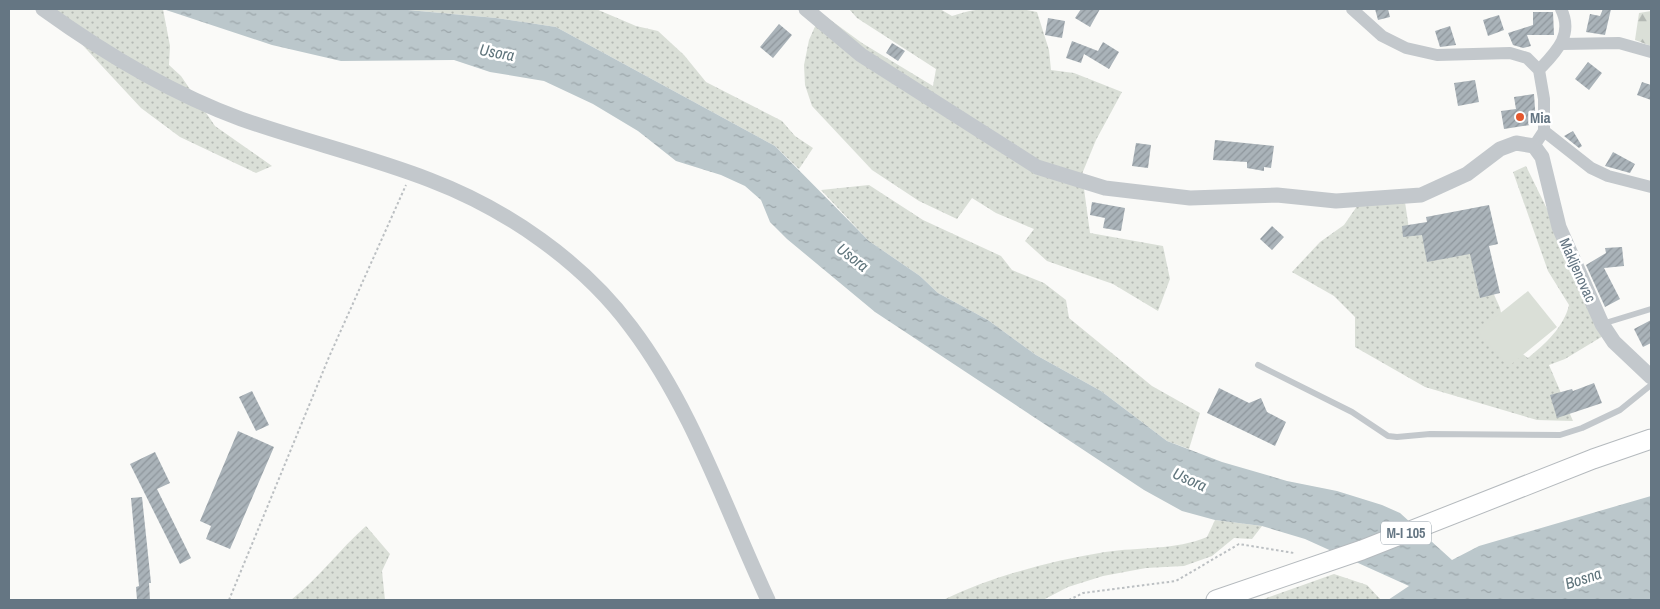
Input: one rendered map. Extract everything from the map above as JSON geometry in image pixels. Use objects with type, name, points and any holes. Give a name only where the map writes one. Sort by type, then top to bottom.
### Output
[{"type":"main road","name":"M-I 105","points":[[1216,600],[1362,550],[1593,459],[1651,439]]},
{"type":"street","points":[[43,9],[76,33],[172,90],[240,118],[411,174],[485,204],[582,272],[630,326],[672,388],[768,600]]},
{"type":"street","points":[[806,9],[861,55],[1037,167],[1105,188],[1190,198],[1277,195],[1336,201],[1421,195],[1467,174],[1500,149],[1516,143],[1534,146],[1544,131],[1544,99],[1538,70],[1527,58],[1510,53],[1437,55],[1406,48],[1382,36],[1352,9]]},
{"type":"street","points":[[1538,70],[1562,44],[1565,23],[1561,9]]},
{"type":"street","points":[[1562,44],[1619,42],[1651,52]]},
{"type":"street","points":[[1544,131],[1591,168],[1608,176],[1651,187]]},
{"type":"street","name":"Makljenovac","points":[[1534,146],[1542,157],[1559,227],[1602,324],[1614,342],[1651,377]]},
{"type":"lane","points":[[1602,324],[1651,308]]},
{"type":"lane","points":[[1258,365],[1352,412],[1388,436],[1397,438],[1430,434],[1560,435],[1582,428],[1620,410],[1651,386]]},
{"type":"path","points":[[229,600],[329,357],[411,174]]},
{"type":"path","points":[[1069,600],[1083,593],[1176,580],[1239,544],[1294,553]]},
{"type":"green space","points":[[995,8],[1037,12],[1049,50],[1051,70],[1074,73],[1122,92],[1096,140],[1082,174],[1090,233],[1163,246],[1170,279],[1158,311],[1113,284],[1047,261],[1025,241],[1034,229],[996,213],[972,198],[957,219],[919,201],[872,170],[812,106],[805,85],[804,65],[809,40],[821,13],[862,43],[933,86],[936,69],[857,18],[849,9],[940,9],[952,16],[973,10]]},
{"type":"green space","points":[[49,9],[163,9],[170,46],[169,65],[181,76],[215,126],[272,166],[256,173],[180,137],[141,108]]},
{"type":"green space","points":[[397,9],[596,9],[636,26],[658,31],[684,55],[706,82],[782,121],[795,136],[813,148],[799,169],[775,146],[556,27],[496,18]]},
{"type":"green space","points":[[1651,11],[1651,46],[1635,40],[1639,13]]},
{"type":"green space","points":[[1526,166],[1549,213],[1603,336],[1565,359],[1549,365],[1573,421],[1537,420],[1425,387],[1355,347],[1355,317],[1334,296],[1292,272],[1320,242],[1344,225],[1362,199],[1405,202],[1409,229],[1472,245],[1500,308],[1507,342],[1528,358],[1558,328],[1569,305],[1548,271],[1513,172]]},
{"type":"green space","points":[[869,185],[923,220],[1001,256],[1012,270],[1044,283],[1066,300],[1069,318],[1152,386],[1200,413],[1189,449],[1167,441],[1101,391],[1036,355],[988,320],[938,293],[920,276],[869,241],[821,190]]},
{"type":"green space","points":[[1528,291],[1557,327],[1508,367],[1478,331]]},
{"type":"green space","points":[[1215,520],[1262,526],[1252,539],[1234,538],[1212,556],[1184,566],[1146,568],[1103,576],[1068,587],[1043,600],[943,600],[962,591],[1022,570],[1064,560],[1118,550],[1170,546],[1195,541],[1207,537]]},
{"type":"green space","points":[[366,526],[390,554],[382,571],[385,600],[291,600],[311,583]]},
{"type":"green space","points":[[1334,574],[1367,585],[1381,600],[1261,600]]},
{"type":"water","points":[[163,9],[397,9],[496,18],[556,27],[775,146],[869,241],[920,276],[938,293],[988,320],[1036,355],[1101,391],[1167,441],[1222,462],[1287,481],[1337,491],[1382,505],[1400,513],[1452,560],[1479,546],[1651,496],[1651,600],[1388,600],[1409,586],[1305,539],[1262,526],[1215,520],[1182,511],[1144,490],[875,312],[787,239],[770,222],[761,200],[745,186],[721,175],[676,161],[638,131],[593,104],[544,81],[490,72],[454,60],[341,61],[272,45]]},
{"type":"building","points":[[1081,9],[1100,9],[1090,27],[1075,18]]},
{"type":"building","points":[[1375,9],[1388,9],[1390,17],[1378,20]]},
{"type":"building","points":[[1603,9],[1611,9],[1605,35],[1586,32],[1590,14],[1600,16]]},
{"type":"building","points":[[1533,12],[1553,12],[1554,35],[1527,35],[1531,46],[1523,48],[1513,45],[1508,33],[1533,25]]},
{"type":"building","points":[[1499,15],[1504,30],[1488,36],[1483,20]]},
{"type":"building","points":[[1048,18],[1065,21],[1062,38],[1045,35]]},
{"type":"building","points":[[779,24],[792,35],[773,58],[760,47]]},
{"type":"building","points":[[1450,26],[1456,45],[1440,47],[1435,31]]},
{"type":"building","points":[[1072,41],[1098,51],[1103,42],[1119,52],[1109,69],[1084,54],[1081,63],[1066,58]]},
{"type":"building","points":[[892,43],[905,51],[898,61],[886,53]]},
{"type":"building","points":[[1588,62],[1602,73],[1589,90],[1575,79]]},
{"type":"building","points":[[1475,80],[1479,102],[1458,106],[1454,83]]},
{"type":"building","points":[[1642,82],[1651,85],[1651,100],[1637,95]]},
{"type":"building","name":"Mia","points":[[1534,94],[1536,124],[1504,129],[1501,111],[1516,109],[1514,97]]},
{"type":"building","points":[[1573,131],[1582,146],[1579,148],[1564,136]]},
{"type":"building","points":[[1215,140],[1274,146],[1271,168],[1264,167],[1264,171],[1247,168],[1247,162],[1213,160]]},
{"type":"building","points":[[1136,143],[1151,145],[1148,168],[1132,166]]},
{"type":"building","points":[[1613,152],[1635,164],[1630,173],[1605,166]]},
{"type":"building","points":[[1092,202],[1125,208],[1121,231],[1103,228],[1105,218],[1090,215]]},
{"type":"building","points":[[1489,205],[1498,244],[1489,246],[1500,293],[1480,298],[1470,254],[1427,262],[1422,235],[1403,237],[1402,226],[1427,222],[1426,217]]},
{"type":"building","points":[[1272,226],[1284,237],[1272,250],[1260,239]]},
{"type":"building","points":[[1622,247],[1624,266],[1604,268],[1620,299],[1605,307],[1586,265],[1606,253],[1605,248]]},
{"type":"building","points":[[1651,320],[1651,343],[1643,347],[1634,329]]},
{"type":"building","points":[[1594,383],[1602,403],[1557,418],[1550,395],[1572,389],[1573,391]]},
{"type":"building","points":[[1219,388],[1249,403],[1261,398],[1267,412],[1286,422],[1275,446],[1207,413]]},
{"type":"building","points":[[252,391],[269,425],[256,431],[239,397]]},
{"type":"building","points":[[238,431],[274,447],[230,549],[206,539],[211,526],[200,521]]},
{"type":"building","points":[[155,452],[170,483],[157,489],[191,558],[180,564],[130,464]]},
{"type":"building","points":[[142,497],[151,583],[149,583],[150,600],[137,600],[136,587],[139,586],[131,498]]},
{"type":"place","name":"Mia","points":[[1520,117]]},
{"type":"water label","name":"Usora","points":[[497,52]]},
{"type":"water label","name":"Usora","points":[[853,257]]},
{"type":"water label","name":"Usora","points":[[1190,479]]},
{"type":"water label","name":"Bosna","points":[[1583,578]]}]
